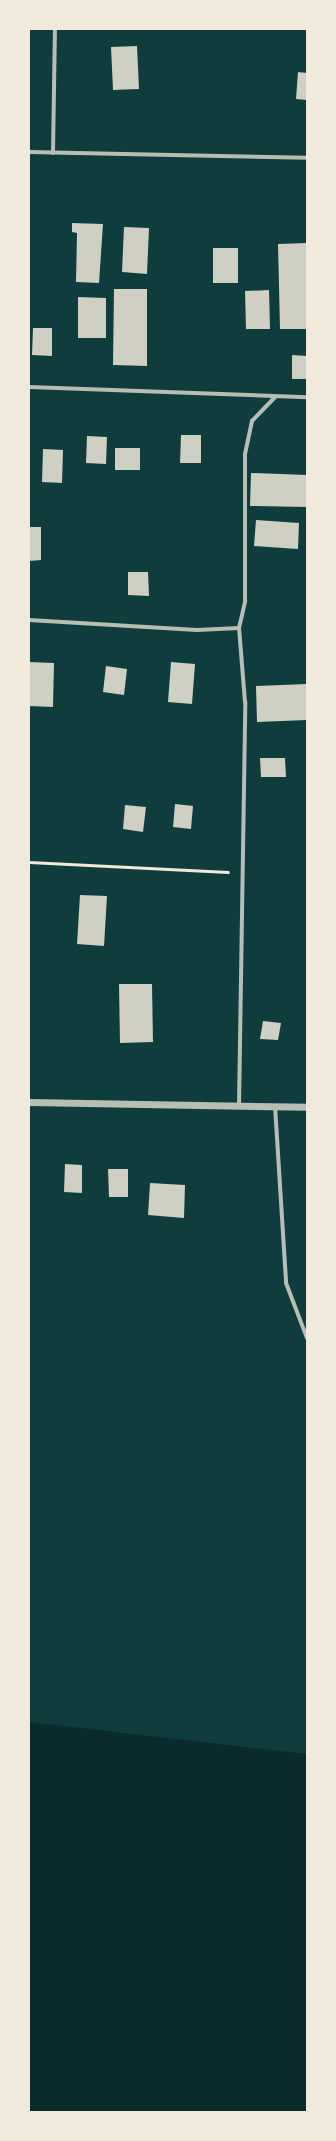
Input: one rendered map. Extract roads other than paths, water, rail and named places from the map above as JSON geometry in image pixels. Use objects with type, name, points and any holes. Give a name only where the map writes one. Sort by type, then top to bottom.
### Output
[{"type":"street","points":[[53,153],[55,29]]},
{"type":"street","points":[[29,152],[307,158]]},
{"type":"street","points":[[29,387],[307,397]]},
{"type":"street","points":[[239,1106],[245,702],[239,628],[246,601],[245,454],[252,421],[275,397]]},
{"type":"street","points":[[29,620],[197,630],[239,628]]},
{"type":"street","points":[[29,1102],[307,1107]]},
{"type":"street","points":[[275,1106],[286,1283],[307,1338]]},
{"type":"water","points":[[29,1722],[307,1754],[307,2112],[29,2112]]}]
